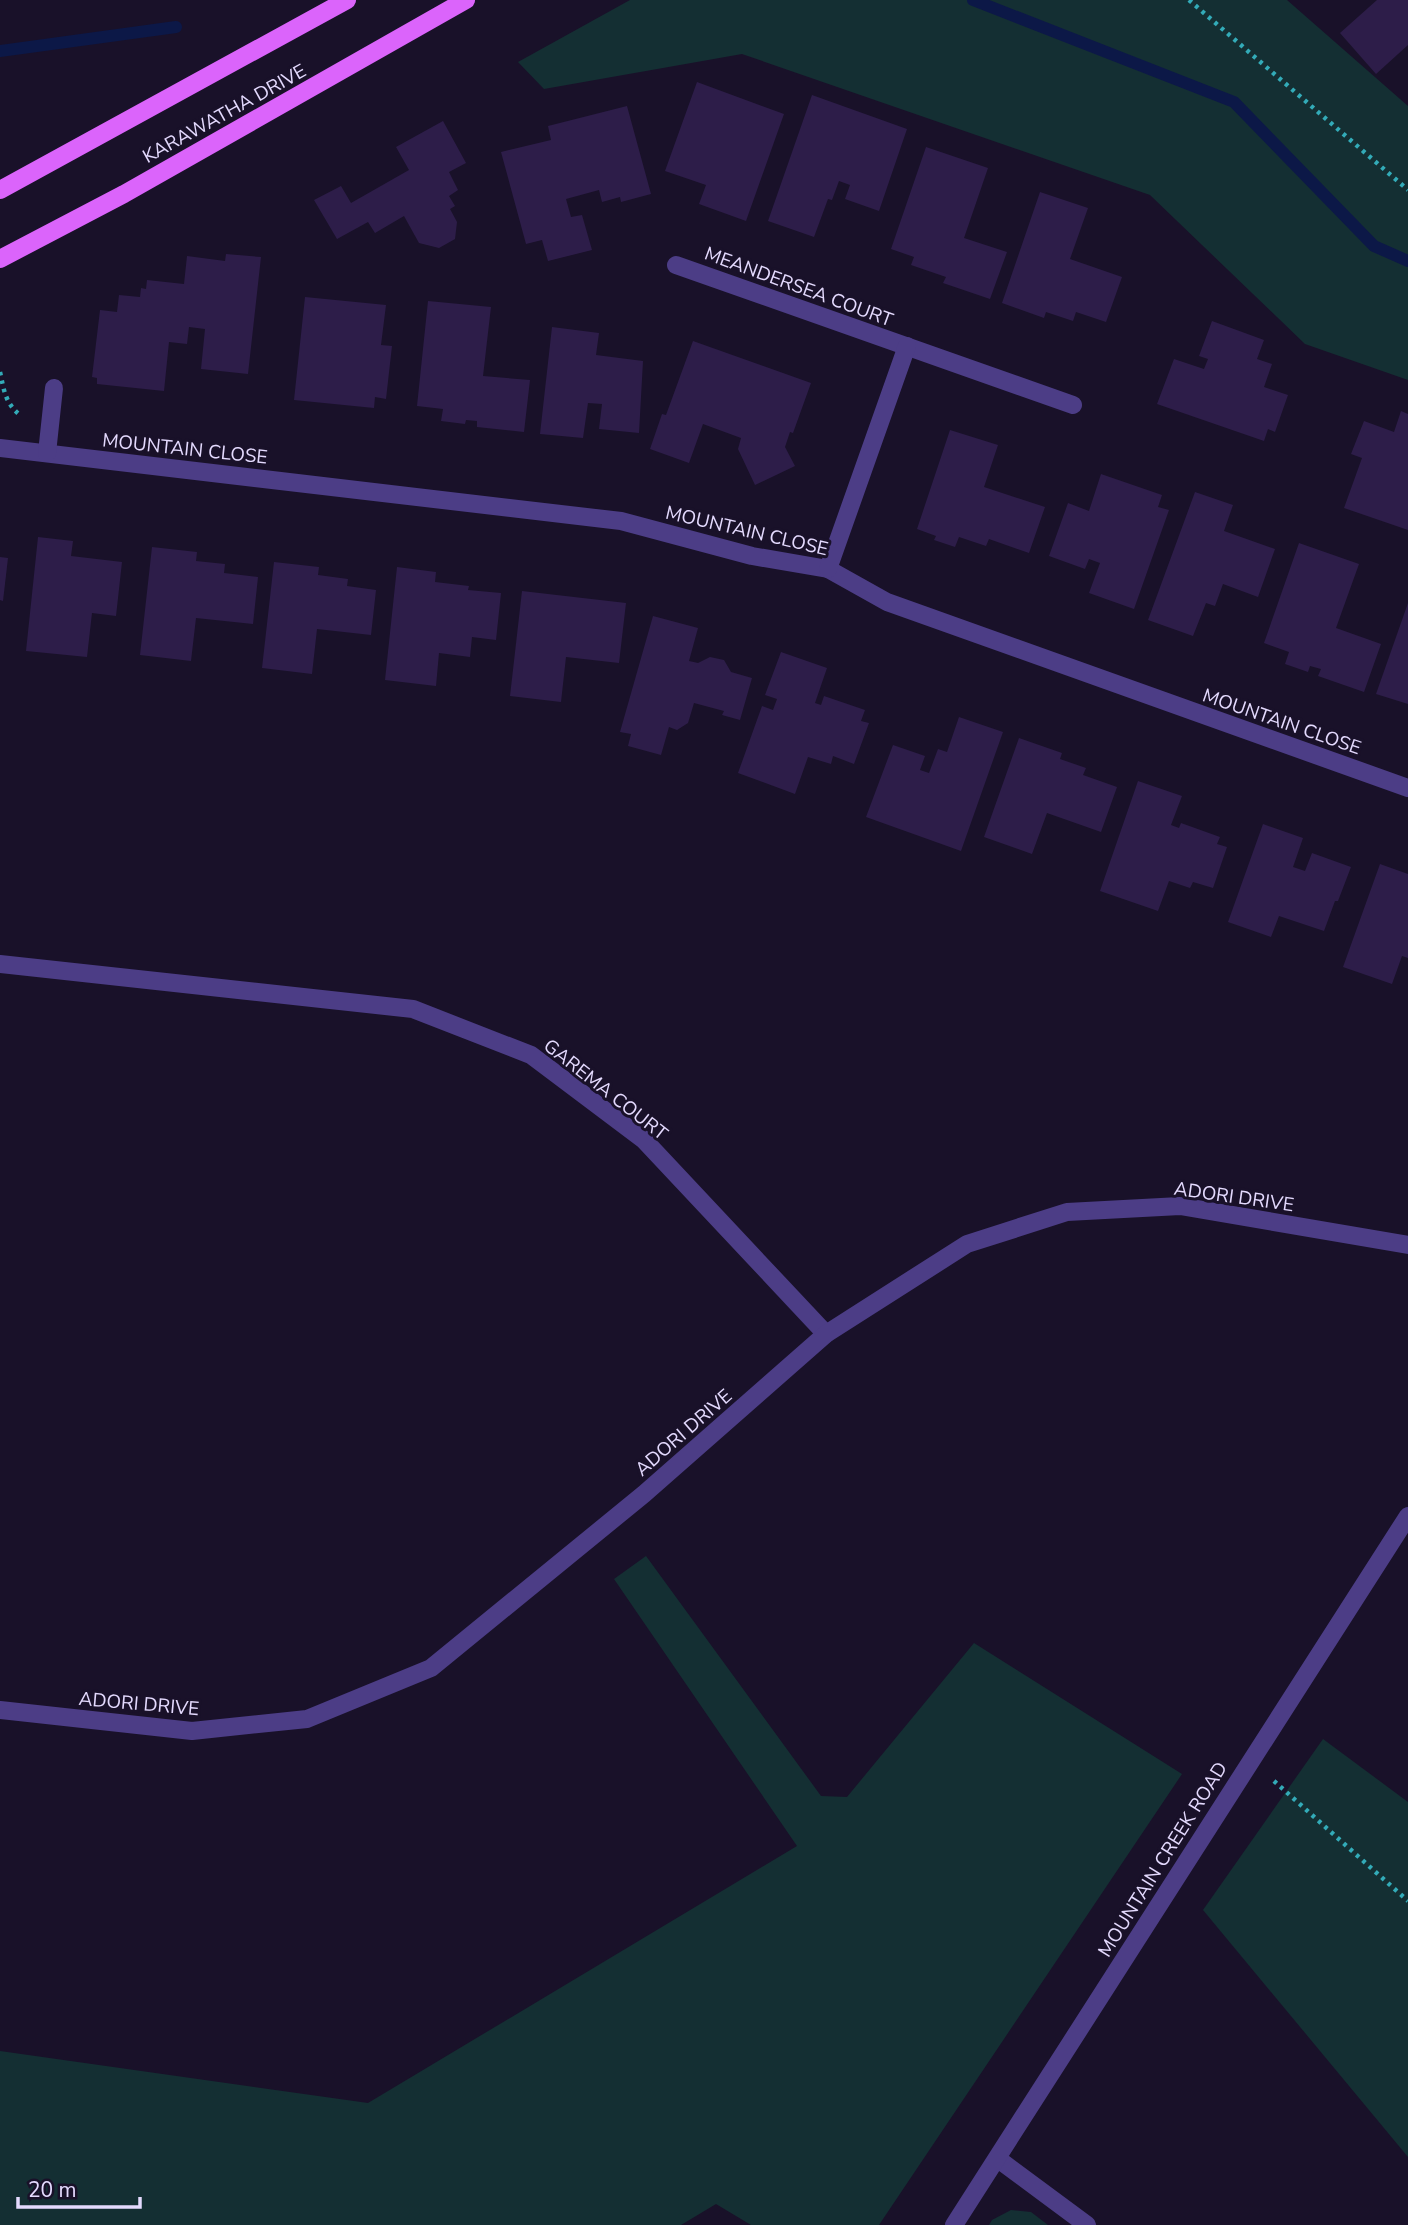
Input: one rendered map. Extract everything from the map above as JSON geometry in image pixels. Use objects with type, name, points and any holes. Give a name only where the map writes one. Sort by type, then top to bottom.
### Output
[{"type":"main road","name":"KARAWATHA DRIVE","points":[[0,190],[347,0]]},
{"type":"main road","name":"KARAWATHA DRIVE","points":[[0,259],[136,187],[463,1]]},
{"type":"street","name":"MEANDERSEA COURT","points":[[677,264],[1073,405]]},
{"type":"street","name":"MEANDERSEA COURT","points":[[828,569],[907,346]]},
{"type":"street","points":[[47,453],[54,388]]},
{"type":"street","name":"MOUNTAIN CLOSE","points":[[0,448],[621,521],[752,556],[828,569],[887,602],[1408,788]]},
{"type":"street","name":"GAREMA COURT","points":[[0,964],[413,1009],[531,1055],[644,1140],[826,1334]]},
{"type":"street","name":"ADORI DRIVE","points":[[0,1710],[192,1731],[307,1719],[431,1668],[644,1494],[826,1334],[967,1244],[1067,1212],[1180,1206],[1408,1245]]},
{"type":"street","name":"MOUNTAIN CREEK ROAD","points":[[954,2225],[1250,1760],[1408,1518]]},
{"type":"street","points":[[998,2158],[1087,2225]]},
{"type":"path","points":[[1189,0],[1408,190]]},
{"type":"path","points":[[0,372],[3,400],[24,418],[49,428]]},
{"type":"path","points":[[1250,1760],[1408,1901]]},
{"type":"green space","points":[[630,0],[1287,0],[1408,106],[1408,380],[1305,344],[1150,195],[742,54],[544,89],[518,62]]},
{"type":"green space","points":[[646,1556],[821,1796],[847,1797],[974,1643],[1182,1774],[879,2225],[751,2225],[716,2204],[681,2225],[0,2225],[0,2051],[368,2103],[797,1846],[614,1579]]},
{"type":"green space","points":[[1323,1739],[1408,1802],[1408,2157],[1203,1910]]},
{"type":"green space","points":[[1011,2210],[1031,2212],[1048,2225],[989,2225],[992,2220]]},
{"type":"building","points":[[1377,0],[1408,0],[1408,45],[1376,74],[1340,33]]},
{"type":"building","points":[[697,82],[784,114],[746,221],[699,204],[706,185],[665,171]]},
{"type":"building","points":[[812,95],[907,129],[879,211],[845,199],[850,185],[839,181],[832,200],[828,199],[814,237],[768,221]]},
{"type":"building","points":[[627,106],[651,194],[621,202],[620,197],[602,202],[599,190],[566,199],[571,217],[582,215],[592,250],[548,261],[542,240],[526,244],[501,152],[551,140],[548,126]]},
{"type":"building","points":[[443,121],[466,163],[449,172],[458,190],[449,196],[455,206],[450,209],[457,222],[455,239],[439,248],[419,243],[404,216],[375,233],[368,222],[337,239],[314,200],[341,186],[351,203],[409,170],[396,147]]},
{"type":"building","points":[[926,147],[988,168],[964,238],[1007,252],[990,299],[943,283],[946,277],[911,265],[914,257],[891,249]]},
{"type":"building","points":[[1040,192],[1088,208],[1070,259],[1122,277],[1106,322],[1076,312],[1073,321],[1046,312],[1044,318],[1002,303]]},
{"type":"building","points":[[226,254],[261,257],[248,374],[201,369],[205,329],[189,327],[187,344],[169,342],[164,391],[97,384],[97,378],[92,377],[100,310],[117,312],[119,295],[140,297],[141,288],[146,289],[147,280],[184,284],[187,256],[225,261]]},
{"type":"building","points":[[305,297],[386,305],[381,345],[392,346],[386,399],[375,397],[374,408],[294,400]]},
{"type":"building","points":[[428,301],[491,307],[483,376],[530,380],[524,432],[477,427],[477,421],[466,420],[465,424],[441,421],[443,409],[417,406]]},
{"type":"building","points":[[1212,321],[1264,340],[1257,359],[1272,364],[1264,387],[1288,395],[1275,432],[1268,429],[1264,441],[1157,404],[1174,359],[1204,369],[1208,359],[1199,356]]},
{"type":"building","points":[[552,327],[599,333],[596,355],[643,361],[639,433],[599,429],[602,404],[588,403],[583,438],[540,434]]},
{"type":"building","points":[[693,341],[811,383],[793,433],[790,432],[785,447],[795,466],[755,485],[738,449],[741,438],[703,424],[689,463],[650,449],[662,414],[666,415]]},
{"type":"building","points":[[1401,411],[1408,414],[1408,530],[1344,508],[1362,458],[1351,454],[1364,421],[1394,432]]},
{"type":"building","points":[[950,430],[998,445],[984,487],[1045,507],[1029,553],[989,539],[986,546],[959,537],[955,547],[934,540],[936,536],[917,529]]},
{"type":"building","points":[[1101,474],[1162,495],[1158,507],[1169,510],[1134,609],[1089,593],[1100,563],[1089,559],[1085,569],[1049,556],[1068,503],[1089,511]]},
{"type":"building","points":[[1195,492],[1233,505],[1224,531],[1275,549],[1258,597],[1223,584],[1215,606],[1206,603],[1193,636],[1148,620]]},
{"type":"building","points":[[38,537],[73,541],[71,556],[122,562],[116,616],[92,613],[87,657],[26,651]]},
{"type":"building","points":[[1299,543],[1359,564],[1336,628],[1381,644],[1364,692],[1318,676],[1321,669],[1310,666],[1308,672],[1285,664],[1289,652],[1264,643]]},
{"type":"building","points":[[152,547],[197,552],[196,561],[225,564],[224,573],[258,577],[253,624],[196,618],[191,661],[140,655]]},
{"type":"building","points":[[0,557],[8,558],[3,601],[0,600]]},
{"type":"building","points":[[274,562],[319,567],[318,575],[348,579],[347,586],[376,590],[371,635],[317,629],[312,674],[262,668]]},
{"type":"building","points":[[397,567],[436,572],[435,582],[469,586],[468,590],[501,593],[496,640],[472,637],[470,657],[439,653],[436,686],[385,680]]},
{"type":"building","points":[[522,591],[626,603],[619,663],[566,657],[561,702],[510,696]]},
{"type":"building","points":[[1408,603],[1408,704],[1376,694]]},
{"type":"building","points":[[653,616],[698,628],[689,661],[698,663],[710,657],[724,660],[731,672],[752,678],[740,720],[722,715],[724,711],[694,703],[688,723],[677,730],[669,727],[661,755],[628,746],[631,734],[620,732]]},
{"type":"building","points":[[781,652],[827,668],[815,703],[821,705],[824,696],[865,710],[861,721],[869,723],[854,764],[833,756],[831,764],[808,757],[795,794],[738,773],[762,706],[773,710],[777,699],[765,695]]},
{"type":"building","points":[[959,717],[1003,732],[961,851],[866,817],[893,745],[925,756],[920,770],[929,773],[938,749],[947,752]]},
{"type":"building","points":[[1019,738],[1062,753],[1060,759],[1086,768],[1083,775],[1117,787],[1101,832],[1047,813],[1032,854],[984,837]]},
{"type":"building","points":[[1138,781],[1182,796],[1171,825],[1179,828],[1181,823],[1220,837],[1217,844],[1227,847],[1213,888],[1193,882],[1190,888],[1169,881],[1158,911],[1100,891]]},
{"type":"building","points":[[1263,824],[1303,838],[1293,867],[1305,871],[1312,853],[1351,867],[1324,931],[1279,916],[1271,937],[1228,922]]},
{"type":"building","points":[[1380,864],[1408,874],[1408,958],[1402,956],[1392,984],[1343,967]]},
{"type":"waterway","points":[[973,0],[1234,102],[1374,246],[1408,261]]},
{"type":"waterway","points":[[0,51],[176,27]]}]
